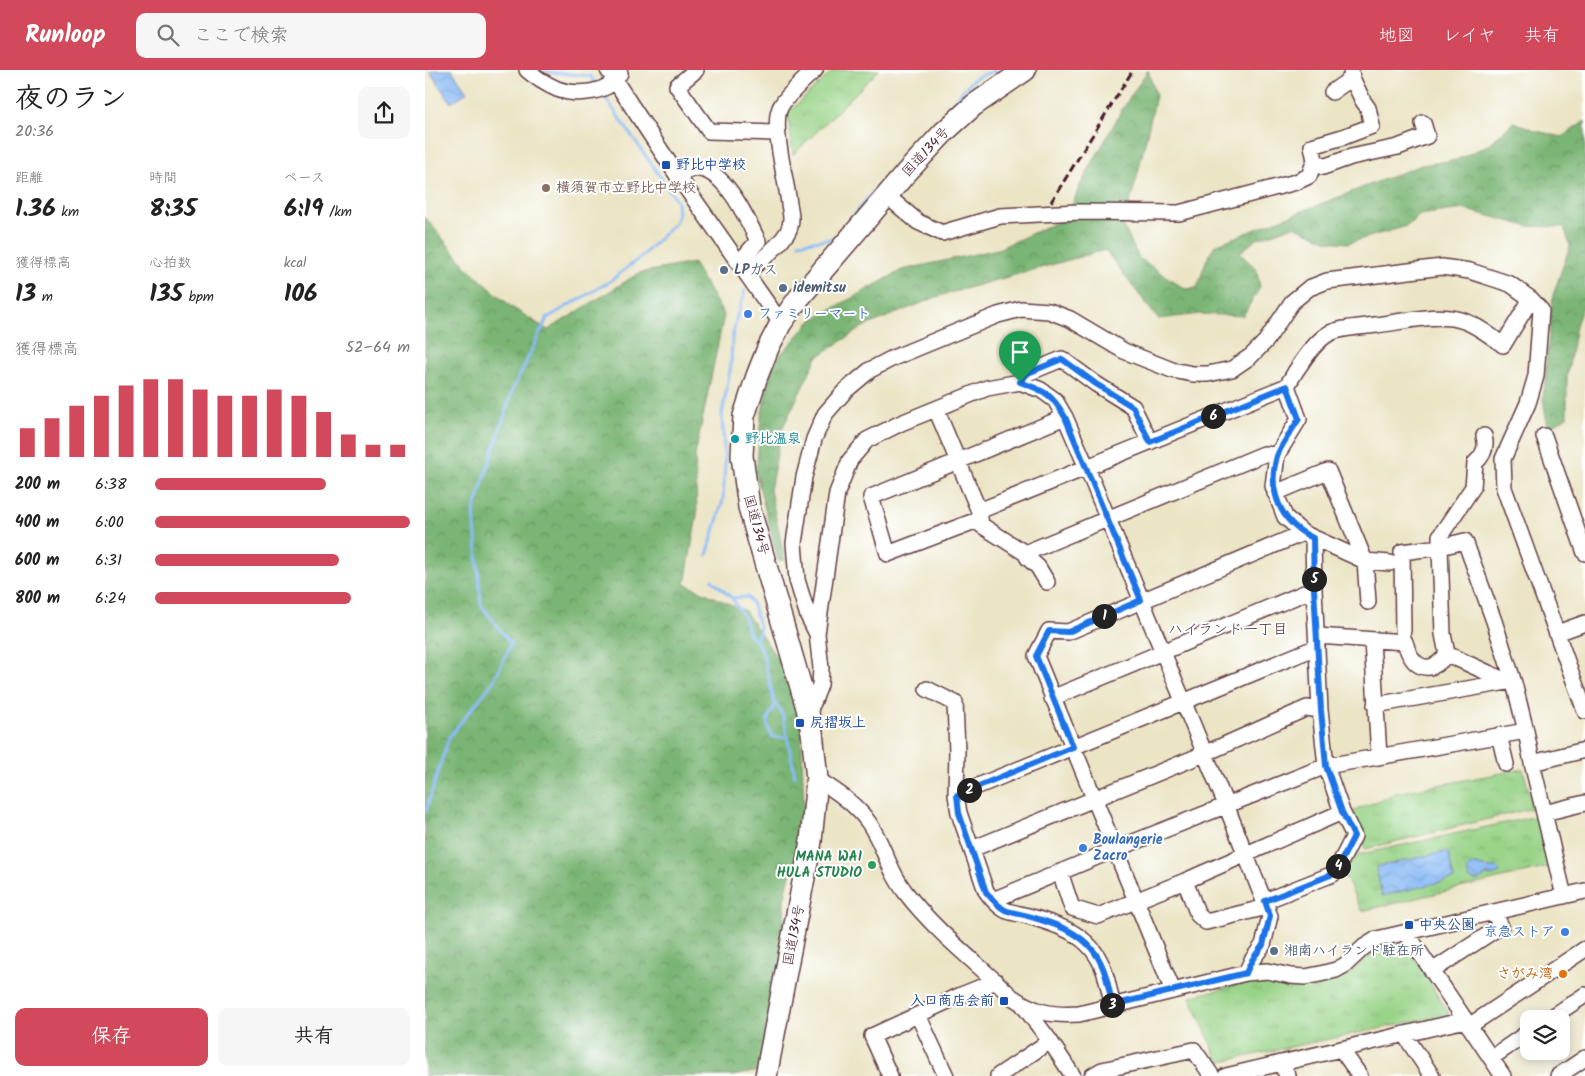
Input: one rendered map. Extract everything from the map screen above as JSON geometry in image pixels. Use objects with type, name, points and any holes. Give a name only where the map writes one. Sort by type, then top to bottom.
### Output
[{"type":"highway","name":"国道134号","points":[[766,1076],[809,855],[817,779],[812,732],[807,708],[749,508],[742,456],[744,416],[768,348],[781,323],[799,298],[907,172],[944,132],[974,105],[1025,70]]},
{"type":"street","points":[[527,70],[539,80],[558,89],[575,92],[608,80],[781,323]]},
{"type":"street","points":[[696,70],[677,86],[709,132],[777,134]]},
{"type":"street","points":[[742,268],[777,245],[787,233],[791,222],[785,172],[777,134],[777,118],[780,106],[804,73]]},
{"type":"street","points":[[887,196],[918,222],[942,233],[1000,216],[1079,212],[1179,212],[1296,182],[1309,176],[1315,160],[1312,146],[1372,126],[1368,108],[1363,101],[1352,74],[1332,92]]},
{"type":"street","points":[[1315,160],[1323,167],[1351,157],[1398,147],[1427,136],[1423,124]]},
{"type":"street","points":[[1343,136],[1351,157]]},
{"type":"street","points":[[677,175],[690,170],[700,169],[716,175],[724,184],[745,215],[758,241],[742,268]]},
{"type":"street","points":[[817,634],[808,616],[797,580],[794,543],[803,477],[814,439],[825,414],[845,391],[870,370],[893,358],[998,316],[1021,309],[1049,311],[1070,319],[1124,351],[1172,370],[1193,374],[1208,374],[1232,369],[1251,356],[1266,341],[1292,302],[1309,288],[1327,281],[1441,267],[1470,271],[1510,284],[1531,299],[1541,310],[1536,376],[1528,403],[1503,459],[1504,488],[1585,712]]},
{"type":"street","points":[[1065,417],[871,498],[888,554],[1087,468],[1287,386],[1318,343],[1330,333],[1406,320],[1439,317],[1464,321],[1503,345],[1531,299]]},
{"type":"street","points":[[1020,382],[1028,373],[1062,359],[1096,384],[1133,407],[1150,442]]},
{"type":"street","points":[[807,708],[813,702],[820,685],[821,668],[817,634],[837,493],[850,460],[867,440],[987,388],[1020,382],[1041,390],[1055,400],[1065,417],[1266,904],[1270,916],[1263,945],[1252,960],[1246,973]]},
{"type":"street","points":[[1287,386],[1299,419],[1277,455],[1273,486],[1285,517],[1308,535],[1365,561],[1390,563]]},
{"type":"street","points":[[937,409],[980,515],[981,525],[1025,553],[1038,566],[1047,582]]},
{"type":"street","points":[[1447,654],[1443,634],[1440,536],[1473,487],[1475,463],[1480,459],[1486,445],[1484,436]]},
{"type":"street","points":[[1544,436],[1585,553]]},
{"type":"street","points":[[1025,553],[1264,454],[1277,455]]},
{"type":"street","points":[[1275,493],[1328,471],[1365,561],[1368,602]]},
{"type":"street","points":[[1185,881],[1199,915],[1205,922],[1266,904],[1333,874],[1354,836],[1342,812],[1326,766],[1314,589],[1308,535]]},
{"type":"street","points":[[1173,991],[1036,656],[1049,631],[1068,632],[1141,600],[1308,535]]},
{"type":"street","points":[[1403,631],[1402,552],[1440,547],[1465,541],[1494,622],[1526,731],[1564,896]]},
{"type":"street","points":[[1052,698],[1314,589]]},
{"type":"street","points":[[1557,633],[1585,623]]},
{"type":"street","points":[[957,795],[1183,702],[1317,641],[1372,640],[1405,642],[1411,658],[1421,666],[1428,668],[1435,666],[1447,654]]},
{"type":"street","points":[[1372,640],[1379,757]]},
{"type":"street","points":[[1447,654],[1511,683]]},
{"type":"street","points":[[1375,705],[1511,683]]},
{"type":"street","points":[[927,689],[955,703],[959,813],[986,892],[1005,910],[1059,925],[1088,945],[1097,955],[1103,968],[1113,1005]]},
{"type":"street","points":[[972,849],[1204,754],[1307,708],[1321,710]]},
{"type":"street","points":[[993,900],[1326,766],[1526,731]]},
{"type":"street","points":[[1499,735],[1506,764]]},
{"type":"street","points":[[1532,763],[1585,750]]},
{"type":"street","points":[[817,779],[846,798],[869,822],[893,874],[904,891],[929,919],[1012,996],[1023,1004],[1048,1014],[1079,1014],[1246,973],[1267,971],[1305,977],[1320,974],[1336,970],[1345,965],[1371,941],[1585,891]]},
{"type":"street","points":[[1544,813],[1585,803]]},
{"type":"street","points":[[1059,872],[1072,908],[1098,916],[1246,855],[1342,812]]},
{"type":"street","points":[[1432,971],[1501,926],[1496,916]]},
{"type":"street","points":[[1406,932],[1503,1076]]},
{"type":"street","points":[[1226,1076],[1404,1034],[1467,1023],[1585,949]]},
{"type":"street","points":[[890,1076],[872,1036],[996,981]]},
{"type":"street","points":[[1562,1010],[1585,995]]},
{"type":"street","points":[[1023,1004],[1073,1076]]},
{"type":"street","points":[[918,1015],[946,1076]]},
{"type":"street","points":[[1404,1034],[1432,1076]]},
{"type":"street","points":[[1491,1058],[1520,1038]]},
{"type":"street","points":[[998,1076],[1050,1041]]},
{"type":"street","points":[[1341,1049],[1360,1076]]},
{"type":"street","points":[[1092,1076],[1102,1070],[1138,1070],[1195,1050],[1212,1076]]},
{"type":"street","points":[[1559,1076],[1585,1058]]},
{"type":"street","points":[[1280,1063],[1288,1076]]},
{"type":"green space","points":[[834,70],[879,70],[793,155],[788,113]]},
{"type":"green space","points":[[1148,70],[1156,96],[1135,185],[1123,225],[1139,258],[1185,289],[1197,288],[1206,261],[1215,245],[1421,165],[1456,160],[1488,145],[1514,122],[1537,131],[1562,137],[1585,121],[1585,301],[1576,325],[1567,377],[1567,417],[1548,428],[1543,400],[1553,295],[1570,246],[1564,227],[1527,226],[1463,209],[1420,215],[1407,226],[1348,243],[1328,241],[1294,226],[1257,239],[1239,253],[1256,268],[1260,287],[1243,316],[1200,314],[1158,319],[1105,250],[939,296],[863,327],[817,357],[782,429],[770,490],[785,560],[778,560],[756,474],[761,416],[773,363],[812,320],[902,270],[998,249],[1068,217],[1079,187],[1122,110]]},
{"type":"green space","points":[[425,217],[467,268],[513,308],[548,330],[639,273],[693,263],[724,315],[695,455],[697,515],[685,584],[745,611],[785,670],[801,715],[804,818],[784,900],[785,949],[759,1071],[732,1076],[425,1076]]},
{"type":"green space","points":[[1523,769],[1533,808],[1365,849],[1354,811],[1396,793]]},
{"type":"green space","points":[[1537,816],[1549,867],[1362,911],[1343,872],[1357,855]]},
{"type":"green space","points":[[1405,942],[1449,1014],[1219,1062],[1190,997],[1255,980],[1310,986],[1348,975],[1378,948]]},
{"type":"water","points":[[433,70],[452,70],[467,92],[451,103],[430,72]]},
{"type":"water","points":[[1448,851],[1454,879],[1382,896],[1376,867]]},
{"type":"water","points":[[1476,864],[1487,868],[1497,868],[1500,873],[1472,880],[1469,878],[1467,870],[1470,866]]},
{"type":"waterway","points":[[546,70],[590,76],[597,86]]},
{"type":"waterway","points":[[939,122],[969,83],[996,70]]},
{"type":"waterway","points":[[425,813],[449,737],[493,682],[511,644],[481,605],[474,511],[512,391],[547,318],[609,282],[641,257],[675,223],[678,215],[677,201],[602,93]]},
{"type":"waterway","points":[[905,158],[926,135]]},
{"type":"waterway","points":[[799,243],[836,238],[873,192],[890,176]]},
{"type":"waterway","points":[[707,555],[723,500],[725,463],[722,414],[731,365],[732,338],[745,291]]},
{"type":"waterway","points":[[712,580],[732,598],[748,597],[753,605],[760,629],[756,641],[763,653],[774,701],[783,716],[795,776]]},
{"type":"waterway","points":[[732,598],[744,617],[749,635],[756,641]]},
{"type":"waterway","points":[[776,704],[769,717],[768,727],[772,737],[786,737]]},
{"type":"railway","points":[[1051,202],[1133,70]]},
{"type":"place","name":"野比中学校","points":[[666,165]]},
{"type":"place","name":"横須賀市立野比中学校","points":[[546,188]]},
{"type":"place","name":"LPガス","points":[[724,270]]},
{"type":"place","name":"idemitsu","points":[[783,288]]},
{"type":"place","name":"ファミリーマート","points":[[748,314]]},
{"type":"place","name":"野比温泉","points":[[735,439]]},
{"type":"place","name":"尻摺坂上","points":[[800,723]]},
{"type":"place","name":"Boulangerie Zacro","points":[[1083,848]]},
{"type":"place","name":"MANA WAI HULA STUDIO","points":[[872,865]]},
{"type":"place","name":"中央公園","points":[[1409,925]]},
{"type":"place","name":"京急ストア","points":[[1565,932]]},
{"type":"place","name":"湘南ハイランド駐在所","points":[[1274,951]]},
{"type":"place","name":"さがみ湾","points":[[1563,974]]},
{"type":"place","name":"入口商店会前","points":[[1004,1001]]},
{"type":"district","name":"ハイランド一丁目","points":[[1228,630]]},
{"type":"route","points":[[1062,359],[1096,384],[1133,407],[1150,442],[1287,386],[1292,397],[1299,419],[1277,455],[1273,486],[1285,517],[1303,533],[1313,538],[1314,589],[1326,766],[1342,812],[1354,836],[1333,874],[1265,901],[1270,916],[1263,945],[1252,960],[1246,973],[1113,1005],[1103,968],[1097,955],[1088,945],[1069,930],[1059,925],[1005,910],[986,892],[959,813],[957,795],[1073,747],[1036,656],[1049,631],[1068,632],[1141,600],[1065,417],[1055,400],[1041,390],[1020,382],[1028,373],[1062,359]]}]
